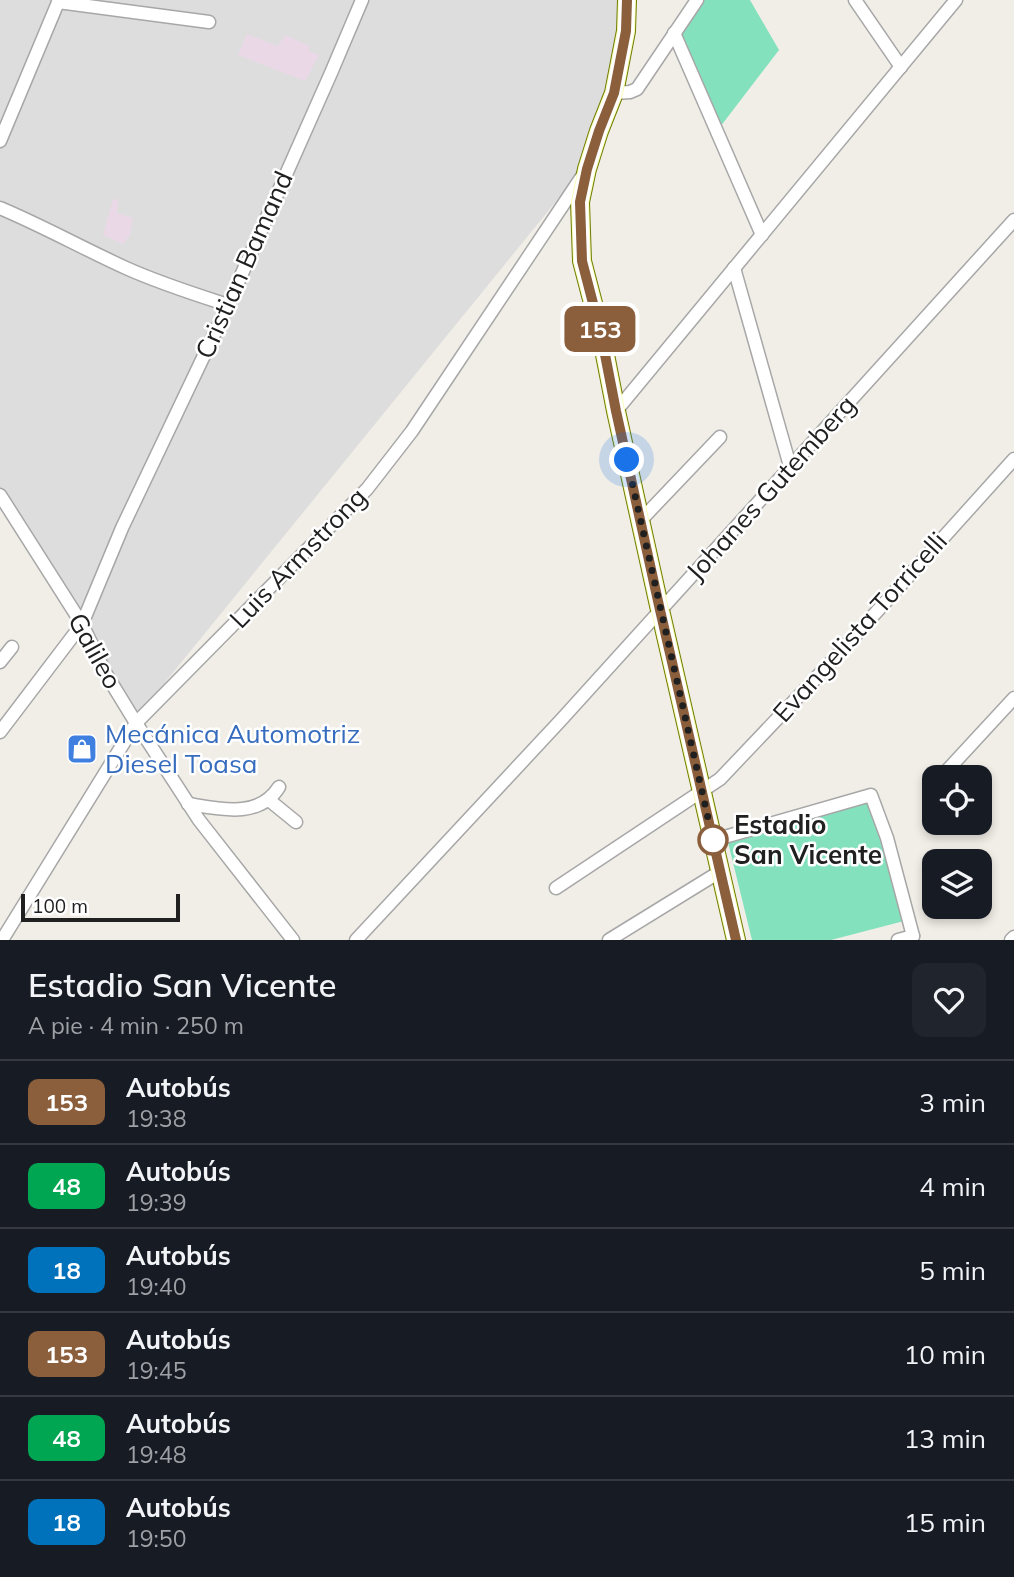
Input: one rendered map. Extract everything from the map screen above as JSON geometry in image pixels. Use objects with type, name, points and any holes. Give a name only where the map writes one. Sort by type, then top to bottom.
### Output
[{"type":"street","name":"Cristian Bamand","points":[[0,732],[82,624],[122,527],[228,305],[362,0]]},
{"type":"street","points":[[627,0],[626,31],[614,93],[587,169],[580,202],[582,261],[601,334],[640,521],[736,940]]},
{"type":"street","points":[[614,93],[637,89],[697,0]]},
{"type":"street","points":[[855,0],[901,67]]},
{"type":"street","points":[[616,411],[956,0]]},
{"type":"street","points":[[0,141],[59,1],[209,22]]},
{"type":"street","points":[[674,33],[762,235]]},
{"type":"street","name":"Luis Armstrong","points":[[2,940],[136,723],[367,489],[412,431],[587,169]]},
{"type":"street","points":[[0,208],[30,220],[127,269],[228,305]]},
{"type":"street","name":"Johanes Gutemberg","points":[[356,940],[561,720],[1014,220]]},
{"type":"street","points":[[734,268],[790,466]]},
{"type":"street","points":[[640,521],[720,437]]},
{"type":"street","name":"Evangelista Torricelli","points":[[556,888],[720,779],[835,657],[1014,459]]},
{"type":"street","name":"Galileo","points":[[0,495],[82,624],[106,674],[188,804],[293,940]]},
{"type":"street","points":[[0,662],[12,647]]},
{"type":"street","points":[[952,765],[1014,698]]},
{"type":"street","points":[[188,804],[231,810],[254,806],[269,800],[279,787]]},
{"type":"street","points":[[713,840],[871,794],[887,838],[915,938],[898,940]]},
{"type":"street","points":[[269,800],[296,822]]},
{"type":"street","points":[[609,940],[721,871]]},
{"type":"shaded area","points":[[0,0],[621,0],[614,68],[584,167],[136,718],[0,508]]},
{"type":"shaded area","points":[[247,34],[277,46],[286,35],[311,47],[308,51],[319,55],[305,81],[238,55]]},
{"type":"shaded area","points":[[113,199],[118,200],[117,213],[133,218],[130,235],[123,244],[103,235]]},
{"type":"green space","points":[[697,0],[750,0],[779,50],[717,131],[674,33]]},
{"type":"green space","points":[[870,791],[904,921],[831,940],[752,940],[725,830]]},
{"type":"bus line","name":"153","points":[[627,0],[626,31],[614,93],[587,169],[580,202],[582,261],[601,334],[660,610],[736,940]]},
{"type":"place","name":"Mecánica Automotriz Diesel Toasa","points":[[82,749]]},
{"type":"place","name":"Estadio San Vicente","points":[[713,840]]},
{"type":"route","points":[[627,460],[713,840]]}]
